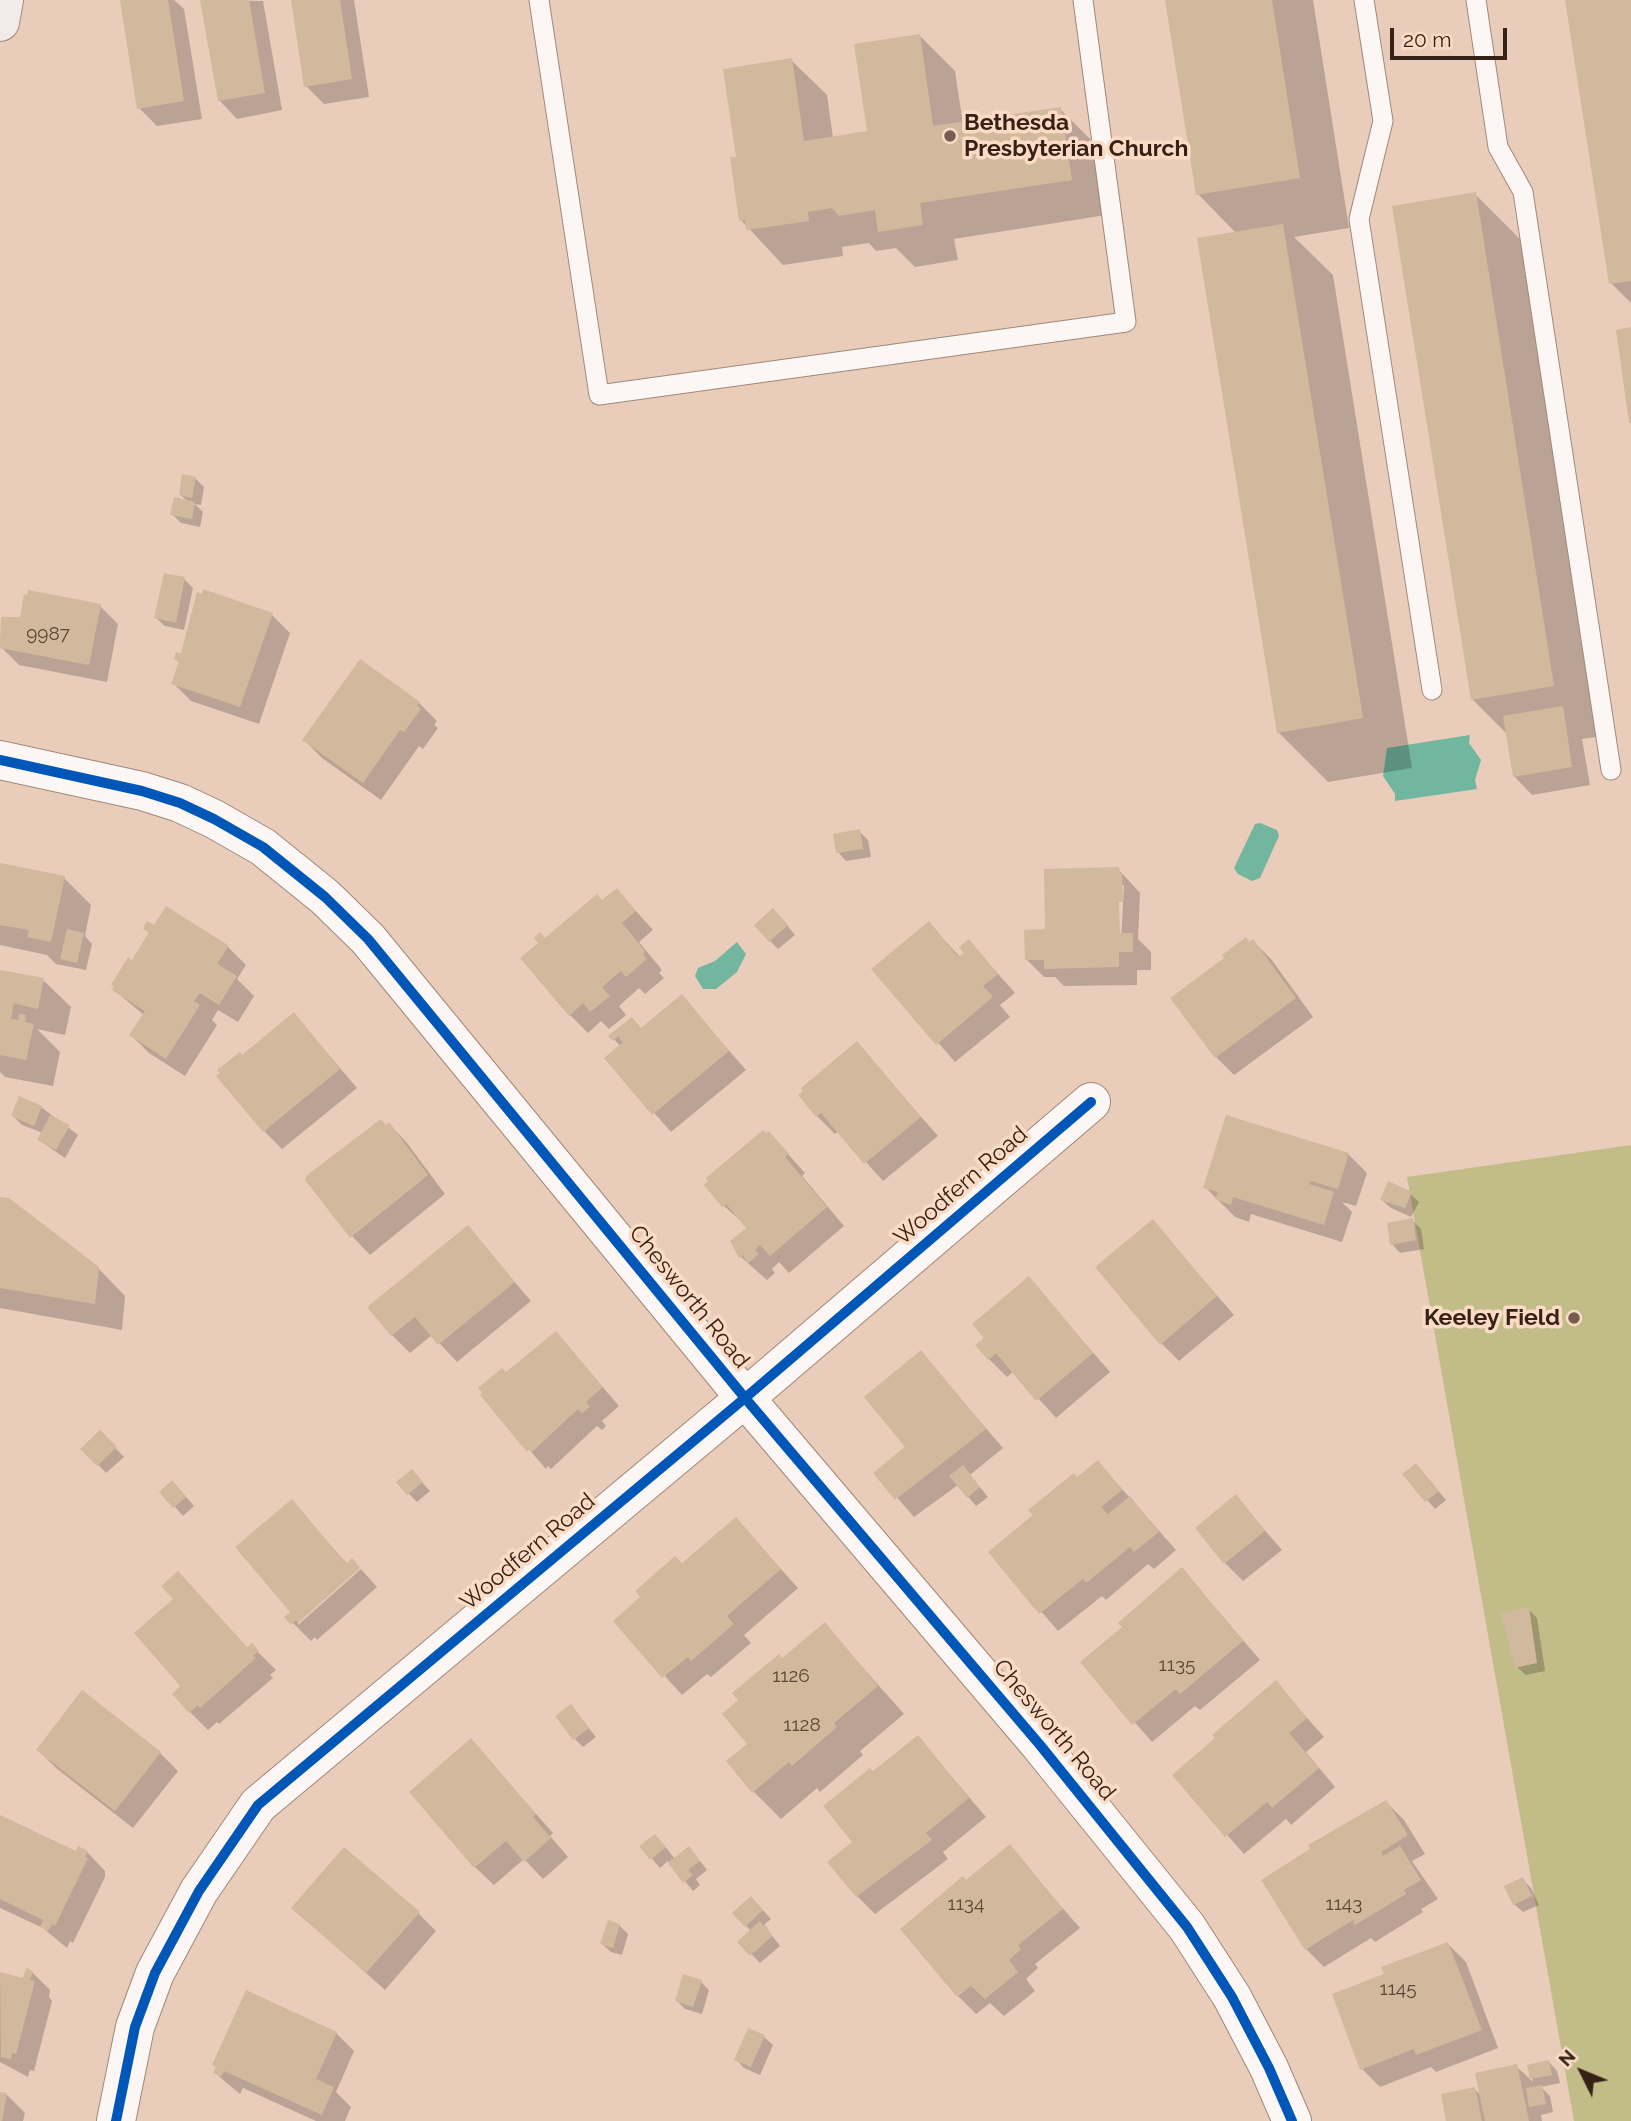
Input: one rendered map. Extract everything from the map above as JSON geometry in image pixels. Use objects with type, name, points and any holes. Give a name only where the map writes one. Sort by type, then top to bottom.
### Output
[{"type":"main road","points":[[0,22],[4,0]]},
{"type":"street","name":"Chesworth Road","points":[[0,760],[142,791],[180,803],[243,835],[325,897],[368,939],[745,1398],[1023,1724],[1187,1927],[1232,1997],[1269,2068],[1292,2121]]},
{"type":"street","name":"Woodfern Road","points":[[116,2121],[135,2028],[155,1973],[199,1891],[258,1805],[745,1398],[1091,1102]]},
{"type":"lane","points":[[539,0],[598,395],[1126,322],[1083,0]]},
{"type":"lane","points":[[1364,0],[1383,121],[1359,219],[1432,690]]},
{"type":"lane","points":[[1476,0],[1499,147],[1523,192],[1611,770]]},
{"type":"shaded area","points":[[1631,1145],[1631,2121],[1574,2121],[1407,1177]]},
{"type":"water","points":[[1470,735],[1469,743],[1481,760],[1475,780],[1477,789],[1395,801],[1395,794],[1383,776],[1387,748]]},
{"type":"water","points":[[1260,823],[1277,830],[1279,836],[1260,878],[1252,881],[1238,874],[1234,868],[1255,824]]},
{"type":"water","points":[[737,942],[746,954],[737,972],[716,989],[703,989],[695,976],[698,968],[715,961]]},
{"type":"building","points":[[120,0],[168,0],[184,101],[137,109]]},
{"type":"building","points":[[200,0],[249,0],[265,93],[218,101]]},
{"type":"building","points":[[291,0],[340,0],[352,79],[304,87]]},
{"type":"building","points":[[1165,0],[1272,0],[1300,178],[1196,195]]},
{"type":"building","points":[[1565,0],[1631,0],[1631,281],[1609,284]]},
{"type":"building","name":"Bethesda Presbyterian Church","points":[[920,34],[933,126],[1061,107],[1072,180],[920,203],[923,225],[878,232],[875,210],[839,216],[832,208],[808,212],[809,221],[746,230],[745,220],[739,221],[730,157],[736,157],[723,69],[792,58],[804,141],[867,131],[854,44]]},
{"type":"building","points":[[1476,192],[1554,686],[1471,700],[1392,206]]},
{"type":"building","points":[[1283,224],[1363,718],[1277,733],[1197,238]]},
{"type":"building","points":[[1631,327],[1631,423],[1629,423],[1616,330]]},
{"type":"building","points":[[182,474],[196,477],[192,498],[179,495]]},
{"type":"building","points":[[174,497],[195,502],[192,519],[170,515]]},
{"type":"building","points":[[164,573],[185,577],[176,623],[154,618]]},
{"type":"building","points":[[203,589],[273,613],[240,707],[171,684],[179,661],[174,659],[176,652],[181,653],[197,592],[202,594]]},
{"type":"building","points":[[28,590],[101,604],[89,665],[0,648],[1,617],[20,617],[24,594],[27,595]]},
{"type":"building","points":[[360,659],[420,702],[417,706],[421,709],[404,732],[400,730],[363,783],[302,740]]},
{"type":"building","points":[[1563,706],[1572,767],[1513,777],[1503,716]]},
{"type":"building","points":[[860,829],[863,849],[836,853],[833,834]]},
{"type":"building","points":[[0,863],[65,876],[51,942],[27,937],[29,930],[0,925]]},
{"type":"building","points":[[1119,867],[1122,873],[1123,902],[1119,902],[1120,933],[1133,933],[1133,952],[1119,952],[1119,967],[1044,969],[1044,960],[1025,960],[1024,930],[1045,929],[1044,869]]},
{"type":"building","points":[[617,888],[636,911],[622,923],[645,951],[643,954],[647,959],[626,977],[621,971],[602,987],[610,996],[590,1012],[583,1003],[569,1016],[520,958],[538,943],[534,938],[540,932],[545,938],[597,894],[602,900]]},
{"type":"building","points":[[166,906],[229,946],[217,964],[237,976],[219,1005],[200,993],[194,1001],[200,1005],[166,1059],[129,1035],[145,1011],[112,990],[114,987],[111,985],[128,957],[132,960],[149,932],[143,929],[147,921],[154,925]]},
{"type":"building","points":[[773,908],[788,925],[769,942],[754,925]]},
{"type":"building","points":[[929,921],[958,957],[964,953],[959,947],[969,939],[998,974],[983,986],[993,997],[936,1045],[871,969]]},
{"type":"building","points":[[67,929],[84,933],[77,963],[60,959]]},
{"type":"building","points":[[1246,937],[1249,942],[1253,939],[1296,998],[1215,1058],[1170,998],[1224,958],[1222,955]]},
{"type":"building","points":[[0,970],[44,978],[38,1009],[14,1003],[11,1019],[18,1020],[19,1014],[26,1015],[25,1022],[34,1024],[26,1060],[0,1055]]},
{"type":"building","points":[[682,994],[729,1051],[652,1115],[604,1058],[623,1042],[618,1036],[613,1041],[608,1036],[632,1017],[641,1028]]},
{"type":"building","points":[[294,1012],[340,1069],[263,1132],[216,1076],[220,1073],[217,1070],[240,1052],[242,1055]]},
{"type":"building","points":[[857,1041],[921,1117],[864,1164],[821,1113],[816,1117],[798,1095],[803,1091],[801,1088]]},
{"type":"building","points":[[19,1096],[42,1106],[34,1126],[11,1116]]},
{"type":"building","points":[[50,1115],[70,1125],[56,1150],[37,1140]]},
{"type":"building","points":[[1226,1115],[1349,1153],[1338,1189],[1311,1181],[1309,1184],[1334,1192],[1324,1225],[1233,1197],[1231,1205],[1215,1199],[1218,1192],[1203,1188]]},
{"type":"building","points":[[381,1119],[386,1125],[389,1122],[428,1175],[350,1238],[305,1180],[306,1176]]},
{"type":"building","points":[[763,1130],[766,1133],[769,1131],[789,1154],[785,1157],[827,1207],[770,1256],[760,1245],[755,1250],[759,1254],[748,1263],[743,1256],[739,1258],[730,1241],[746,1228],[726,1204],[722,1207],[704,1185],[708,1181],[706,1178]]},
{"type":"building","points":[[1388,1181],[1412,1192],[1405,1208],[1380,1200]]},
{"type":"building","points":[[0,1197],[9,1198],[99,1267],[95,1304],[0,1288]]},
{"type":"building","points":[[1413,1218],[1416,1240],[1390,1245],[1387,1223]]},
{"type":"building","points":[[1153,1219],[1217,1296],[1160,1345],[1095,1267]]},
{"type":"building","points":[[468,1225],[515,1282],[438,1345],[415,1317],[391,1336],[367,1307]]},
{"type":"building","points":[[1029,1276],[1093,1353],[1036,1401],[996,1353],[988,1360],[975,1345],[984,1338],[972,1324]]},
{"type":"building","points":[[556,1331],[603,1387],[586,1402],[590,1407],[582,1413],[578,1409],[532,1452],[529,1449],[527,1452],[480,1395],[482,1393],[478,1388],[502,1368],[506,1372]]},
{"type":"building","points":[[921,1350],[986,1429],[895,1500],[873,1473],[905,1447],[864,1397]]},
{"type":"building","points":[[100,1430],[117,1447],[97,1466],[80,1449]]},
{"type":"building","points":[[1098,1460],[1122,1490],[1101,1507],[1108,1514],[1130,1496],[1159,1532],[1134,1552],[1130,1547],[1086,1583],[1083,1579],[1039,1614],[988,1552],[1033,1515],[1028,1510],[1074,1473],[1077,1477]]},
{"type":"building","points":[[1416,1463],[1439,1491],[1425,1502],[1402,1474]]},
{"type":"building","points":[[963,1465],[980,1487],[967,1498],[949,1476]]},
{"type":"building","points":[[412,1469],[423,1482],[407,1495],[396,1482]]},
{"type":"building","points":[[172,1480],[186,1497],[173,1508],[159,1492]]},
{"type":"building","points":[[1236,1494],[1265,1531],[1224,1564],[1195,1528]]},
{"type":"building","points":[[292,1499],[346,1564],[352,1558],[360,1568],[298,1623],[296,1620],[291,1625],[284,1617],[290,1612],[235,1547]]},
{"type":"building","points":[[736,1517],[781,1569],[727,1616],[734,1624],[691,1661],[688,1657],[662,1678],[613,1621],[640,1597],[635,1591],[675,1556],[682,1563]]},
{"type":"building","points":[[1182,1567],[1243,1641],[1180,1694],[1176,1689],[1132,1725],[1080,1662],[1122,1627],[1118,1623]]},
{"type":"building","points":[[178,1571],[247,1647],[252,1643],[259,1651],[253,1656],[256,1658],[200,1708],[198,1705],[189,1713],[172,1694],[180,1686],[134,1633],[173,1599],[161,1586]]},
{"type":"building","points":[[1529,1607],[1537,1663],[1515,1668],[1501,1613]]},
{"type":"building","points":[[825,1622],[878,1686],[834,1723],[837,1727],[792,1766],[789,1762],[752,1793],[726,1761],[747,1744],[722,1714],[738,1700],[732,1693],[779,1654],[782,1658]]},
{"type":"building","points":[[1276,1680],[1307,1718],[1289,1733],[1319,1768],[1272,1808],[1267,1802],[1225,1837],[1172,1775],[1215,1738],[1212,1735]]},
{"type":"building","points":[[82,1690],[161,1752],[115,1811],[36,1750]]},
{"type":"building","points":[[571,1704],[589,1728],[573,1740],[555,1716]]},
{"type":"building","points":[[918,1735],[969,1798],[926,1833],[932,1840],[856,1897],[827,1862],[852,1842],[823,1806],[870,1768],[873,1771]]},
{"type":"building","points":[[471,1738],[536,1814],[533,1817],[551,1838],[524,1862],[506,1841],[474,1868],[409,1792]]},
{"type":"building","points":[[1386,1800],[1408,1835],[1381,1852],[1383,1856],[1400,1846],[1421,1880],[1404,1890],[1406,1894],[1355,1925],[1353,1920],[1305,1950],[1261,1880],[1310,1849],[1308,1845]]},
{"type":"building","points":[[0,1815],[76,1851],[78,1846],[88,1851],[85,1857],[88,1858],[55,1926],[52,1924],[48,1931],[40,1927],[43,1920],[0,1899]]},
{"type":"building","points":[[655,1834],[666,1847],[650,1860],[639,1846]]},
{"type":"building","points":[[1010,1844],[1063,1909],[1018,1945],[1021,1949],[1009,1960],[1018,1972],[985,1999],[971,1986],[957,1997],[900,1929],[963,1876],[966,1880]]},
{"type":"building","points":[[689,1846],[700,1861],[688,1870],[693,1875],[683,1883],[668,1863]]},
{"type":"building","points":[[344,1847],[420,1912],[366,1973],[291,1908]]},
{"type":"building","points":[[1523,1877],[1532,1896],[1513,1905],[1504,1886]]},
{"type":"building","points":[[751,1896],[763,1910],[745,1927],[732,1913]]},
{"type":"building","points":[[608,1920],[620,1924],[613,1948],[600,1944]]},
{"type":"building","points":[[760,1921],[764,1927],[766,1925],[772,1936],[750,1956],[737,1942]]},
{"type":"building","points":[[1448,1942],[1482,2030],[1416,2055],[1414,2049],[1360,2070],[1332,1994],[1384,1974],[1381,1967]]},
{"type":"building","points":[[26,1968],[33,1971],[30,1980],[35,1981],[16,2054],[12,2053],[11,2059],[1,2057],[0,1972],[23,1978]]},
{"type":"building","points":[[683,1974],[702,1980],[693,2007],[675,2001]]},
{"type":"building","points":[[246,1990],[337,2032],[316,2079],[334,2087],[322,2115],[224,2071],[221,2077],[213,2073],[216,2067],[212,2065]]},
{"type":"building","points":[[748,2028],[765,2035],[751,2067],[734,2060]]},
{"type":"building","points":[[1549,2060],[1552,2075],[1530,2079],[1527,2065]]},
{"type":"building","points":[[1517,2064],[1529,2121],[1485,2121],[1475,2073]]},
{"type":"building","points":[[1542,2085],[1546,2104],[1529,2107],[1526,2088]]},
{"type":"building","points":[[1475,2087],[1482,2121],[1446,2121],[1441,2094]]},
{"type":"building","points":[[0,2092],[7,2093],[2,2121],[0,2121]]},
{"type":"cycle path","points":[[0,760],[142,791],[180,803],[214,819],[263,847],[325,897],[368,939],[745,1398],[1040,1745],[1187,1927],[1232,1997],[1269,2068],[1292,2121]]},
{"type":"cycle path","points":[[116,2121],[135,2027],[155,1973],[199,1891],[258,1805],[745,1398],[1091,1102]]},
{"type":"place","name":"Bethesda Presbyterian Church","points":[[950,136]]},
{"type":"place","name":"Keeley Field","points":[[1574,1318]]}]
